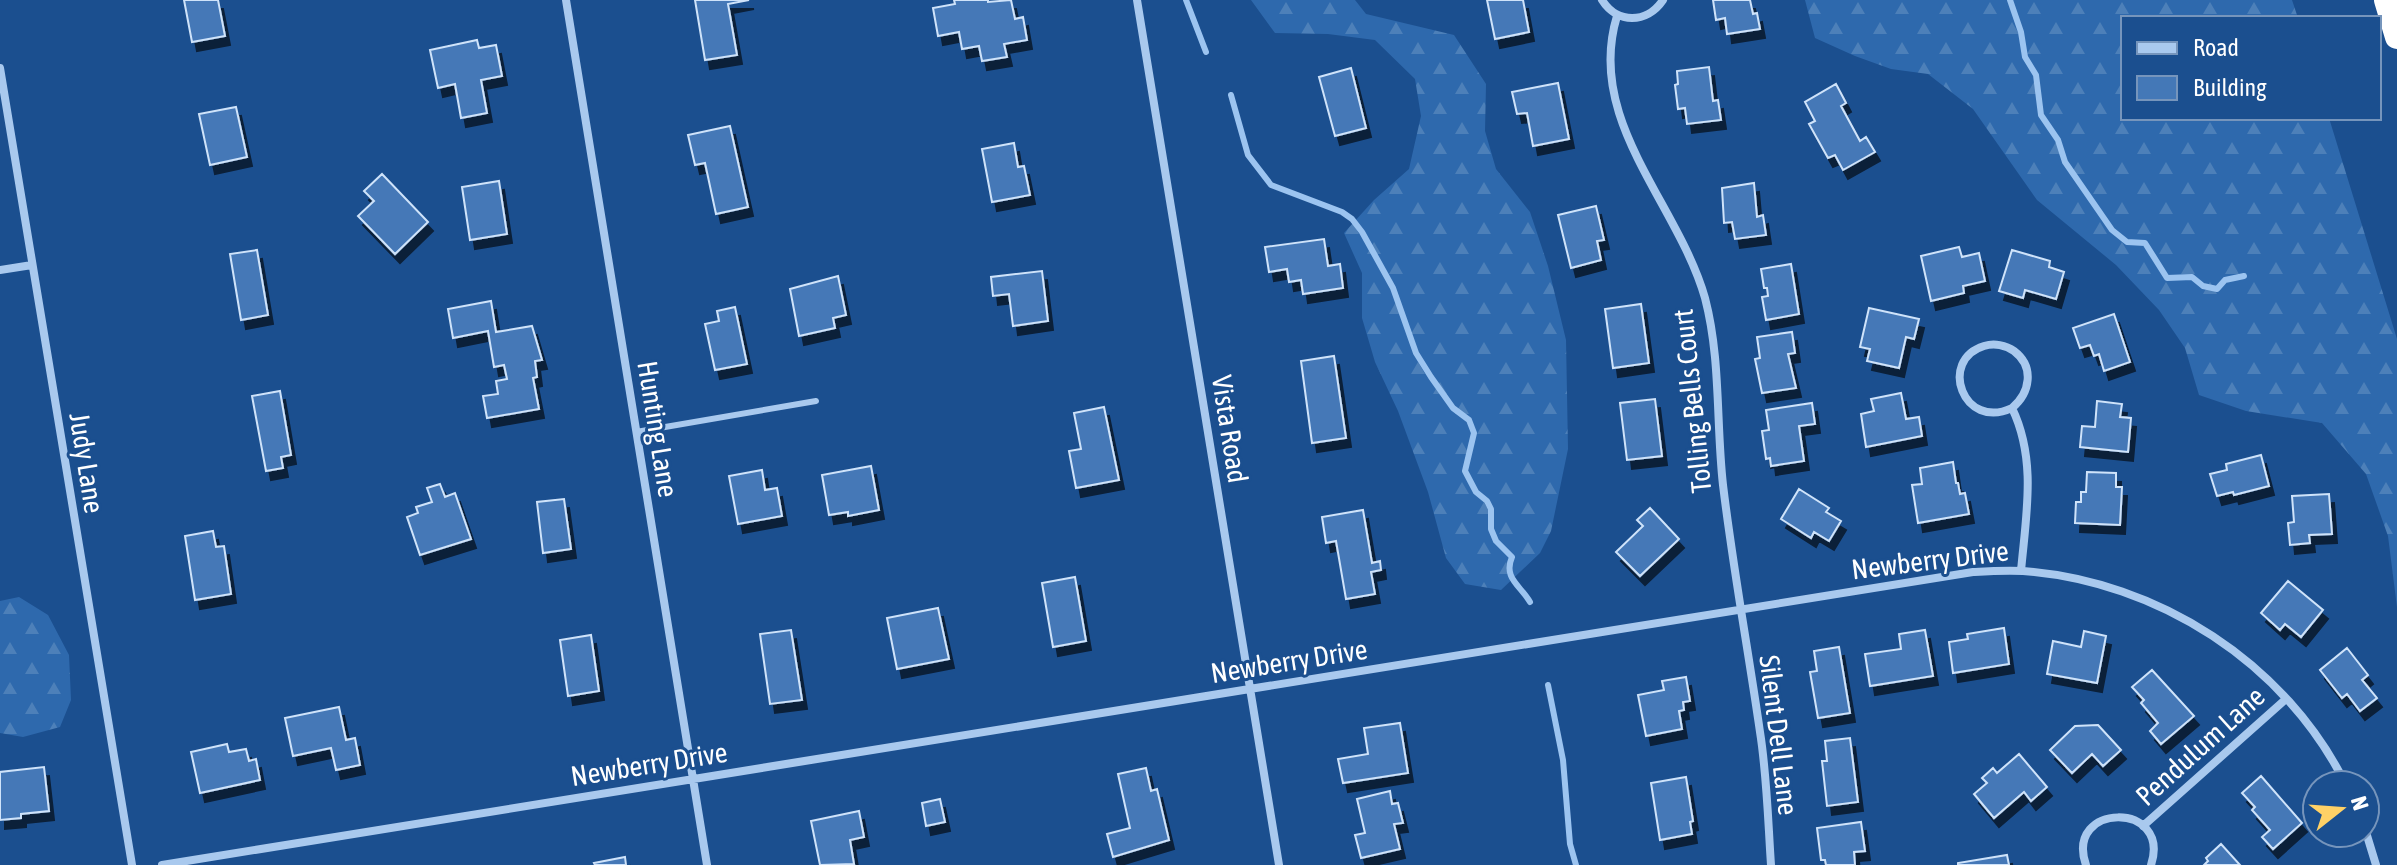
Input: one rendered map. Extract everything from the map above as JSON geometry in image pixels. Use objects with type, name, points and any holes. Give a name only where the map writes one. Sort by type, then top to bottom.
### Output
[{"type":"highway","points":[[2386,0],[2397,37]]},
{"type":"street","name":"Hunting Lane","points":[[566,0],[707,865]]},
{"type":"street","name":"Vista Road","points":[[1137,0],[1279,865]]},
{"type":"street","points":[[1602,0],[1617,16],[1631,19],[1646,17],[1663,0]]},
{"type":"street","name":"Tolling Bells Court","points":[[1617,16],[1612,31],[1609,66],[1622,123],[1693,264],[1712,332],[1721,465],[1740,610]]},
{"type":"street","name":"Judy Lane","points":[[0,68],[132,865]]},
{"type":"street","points":[[0,270],[32,265]]},
{"type":"street","points":[[2001,345],[2023,360],[2029,377],[2028,387],[2025,395],[2012,408],[1987,413],[1971,405],[1965,398],[1961,390],[1960,372],[1968,356],[1975,350],[1983,346],[2001,345]]},
{"type":"street","points":[[2012,408],[2022,428],[2029,469],[2021,571]]},
{"type":"street","name":"Newberry Drive","points":[[162,865],[1973,572],[2021,571],[2068,577],[2113,588],[2156,604],[2198,626],[2264,675],[2314,734],[2336,769]]},
{"type":"street","name":"Silent Dell Lane","points":[[1740,610],[1760,734],[1771,865]]},
{"type":"street","name":"Pendulum Lane","points":[[2143,826],[2286,699]]},
{"type":"street","name":"Pendulum Lane","points":[[2086,865],[2084,842],[2098,822],[2121,816],[2137,821],[2148,832],[2153,846],[2151,865]]},
{"type":"lane","points":[[636,432],[816,401]]},
{"type":"green space","points":[[1251,0],[1355,0],[1366,14],[1454,35],[1486,84],[1485,131],[1496,169],[1530,212],[1548,266],[1566,340],[1568,449],[1551,531],[1540,553],[1501,590],[1465,584],[1446,558],[1428,492],[1398,411],[1375,362],[1362,318],[1362,273],[1344,233],[1374,200],[1409,169],[1421,116],[1415,79],[1375,40],[1328,34],[1275,33]]},
{"type":"green space","points":[[1805,0],[2292,0],[2297,16],[2121,16],[2121,120],[2330,120],[2397,339],[2397,607],[2388,536],[2366,474],[2322,423],[2246,411],[2199,395],[2185,348],[2159,310],[2116,265],[2037,200],[1973,109],[1928,74],[1891,69],[1815,38]]},
{"type":"green space","points":[[19,597],[48,615],[69,655],[71,700],[60,727],[23,737],[0,733],[0,601]]},
{"type":"building","points":[[184,0],[218,0],[225,36],[192,42]]},
{"type":"building","points":[[695,0],[749,0],[728,4],[737,55],[705,60]]},
{"type":"building","points":[[954,0],[1011,0],[1015,19],[1023,17],[1027,40],[1004,44],[1007,57],[982,61],[979,46],[962,49],[959,32],[938,36],[933,8],[955,4]]},
{"type":"building","points":[[1487,0],[1523,0],[1529,32],[1495,39]]},
{"type":"building","points":[[1713,0],[1750,0],[1760,29],[1727,34],[1725,18],[1716,20]]},
{"type":"building","points":[[477,40],[479,48],[496,45],[502,76],[481,80],[487,113],[461,118],[455,84],[438,88],[430,50]]},
{"type":"building","points":[[1709,67],[1713,101],[1718,100],[1721,120],[1687,124],[1685,108],[1678,109],[1677,71]]},
{"type":"building","points":[[1351,68],[1366,128],[1335,136],[1319,77]]},
{"type":"building","points":[[1558,83],[1569,139],[1533,146],[1527,113],[1517,114],[1512,92]]},
{"type":"building","points":[[1836,84],[1846,103],[1841,106],[1860,141],[1866,137],[1875,152],[1843,170],[1835,155],[1828,158],[1809,124],[1815,121],[1805,102]]},
{"type":"building","points":[[236,107],[247,157],[210,165],[199,114]]},
{"type":"building","points":[[730,126],[748,207],[716,214],[705,163],[695,165],[688,135]]},
{"type":"building","points":[[1014,143],[1018,167],[1024,166],[1030,195],[992,202],[982,149]]},
{"type":"building","points":[[382,174],[428,222],[395,254],[358,216],[374,201],[364,191]]},
{"type":"building","points":[[499,181],[507,234],[470,240],[462,187]]},
{"type":"building","points":[[1754,183],[1757,217],[1763,215],[1766,235],[1735,239],[1732,222],[1724,223],[1722,188]]},
{"type":"building","points":[[1596,206],[1604,240],[1597,241],[1601,260],[1571,268],[1558,215]]},
{"type":"building","points":[[1324,239],[1328,266],[1340,264],[1343,288],[1303,294],[1301,280],[1289,282],[1287,269],[1269,272],[1265,247]]},
{"type":"building","points":[[1959,247],[1962,257],[1979,253],[1985,281],[1963,286],[1964,293],[1931,301],[1921,256]]},
{"type":"building","points":[[257,250],[268,315],[241,320],[230,254]]},
{"type":"building","points":[[2012,250],[2050,261],[2049,267],[2064,272],[2056,299],[2025,290],[2023,298],[1999,291]]},
{"type":"building","points":[[1791,264],[1799,314],[1766,320],[1762,297],[1768,296],[1761,269]]},
{"type":"building","points":[[1042,271],[1048,321],[1013,326],[1009,294],[993,296],[991,277]]},
{"type":"building","points":[[838,276],[846,315],[833,318],[835,328],[799,336],[790,289]]},
{"type":"building","points":[[491,301],[496,332],[532,326],[542,360],[535,361],[537,377],[533,378],[539,409],[487,418],[483,396],[498,394],[496,381],[507,379],[504,365],[494,367],[488,331],[453,338],[448,309]]},
{"type":"building","points":[[1641,304],[1649,363],[1613,368],[1605,309]]},
{"type":"building","points":[[735,307],[747,364],[715,370],[705,324],[719,321],[717,311]]},
{"type":"building","points":[[1869,308],[1919,319],[1914,339],[1906,337],[1899,368],[1867,361],[1870,349],[1860,347]]},
{"type":"building","points":[[2114,314],[2130,362],[2104,371],[2099,354],[2094,356],[2090,345],[2080,348],[2073,328]]},
{"type":"building","points":[[1792,332],[1795,353],[1788,354],[1796,388],[1762,393],[1755,359],[1760,358],[1757,337]]},
{"type":"building","points":[[1334,356],[1346,438],[1312,443],[1301,361]]},
{"type":"building","points":[[280,391],[291,455],[281,457],[283,468],[266,471],[252,396]]},
{"type":"building","points":[[1901,393],[1906,419],[1919,417],[1922,436],[1866,447],[1861,414],[1874,411],[1871,399]]},
{"type":"building","points":[[1655,399],[1662,456],[1627,460],[1620,403]]},
{"type":"building","points":[[2097,401],[2122,404],[2120,417],[2131,418],[2128,452],[2080,447],[2082,426],[2095,427]]},
{"type":"building","points":[[1812,403],[1815,424],[1799,426],[1804,461],[1771,466],[1770,458],[1766,459],[1762,431],[1769,430],[1766,410]]},
{"type":"building","points":[[1104,407],[1119,480],[1076,488],[1069,451],[1081,449],[1074,413]]},
{"type":"building","points":[[2261,455],[2269,486],[2217,496],[2210,474],[2227,470],[2226,464]]},
{"type":"building","points":[[1953,462],[1956,483],[1960,494],[1965,493],[1969,514],[1918,523],[1912,485],[1922,484],[1920,468]]},
{"type":"building","points":[[871,466],[879,510],[848,516],[848,512],[829,515],[822,475]]},
{"type":"building","points":[[762,470],[765,490],[777,488],[782,516],[738,524],[729,476]]},
{"type":"building","points":[[2087,472],[2116,473],[2116,487],[2122,487],[2120,525],[2075,523],[2076,502],[2081,502],[2081,492],[2086,492]]},
{"type":"building","points":[[440,484],[445,497],[455,493],[471,539],[420,555],[407,517],[418,513],[416,507],[432,502],[427,488]]},
{"type":"building","points":[[1799,489],[1829,508],[1826,512],[1841,521],[1829,541],[1814,532],[1811,538],[1781,519]]},
{"type":"building","points":[[2329,494],[2332,534],[2309,535],[2310,543],[2290,545],[2288,523],[2294,522],[2292,496]]},
{"type":"building","points":[[564,499],[571,549],[543,553],[537,502]]},
{"type":"building","points":[[1650,508],[1679,539],[1640,576],[1616,552],[1643,526],[1637,520]]},
{"type":"building","points":[[1363,510],[1372,563],[1380,561],[1381,570],[1371,572],[1375,594],[1346,599],[1336,541],[1326,543],[1322,517]]},
{"type":"building","points":[[213,531],[216,547],[224,546],[231,594],[195,600],[185,536]]},
{"type":"building","points":[[1075,577],[1086,641],[1053,647],[1042,583]]},
{"type":"building","points":[[2288,581],[2323,610],[2301,637],[2285,624],[2280,630],[2261,613]]},
{"type":"building","points":[[938,608],[949,659],[897,669],[887,618]]},
{"type":"building","points":[[2004,628],[2009,664],[1953,673],[1949,642],[1968,639],[1967,634]]},
{"type":"building","points":[[791,630],[802,700],[770,704],[760,634]]},
{"type":"building","points":[[1925,630],[1933,676],[1870,686],[1865,654],[1901,649],[1899,634]]},
{"type":"building","points":[[2084,631],[2106,636],[2097,683],[2047,674],[2053,641],[2081,647]]},
{"type":"building","points":[[591,635],[599,691],[568,696],[560,640]]},
{"type":"building","points":[[1839,647],[1850,713],[1818,718],[1810,672],[1817,671],[1814,651]]},
{"type":"building","points":[[2347,648],[2368,675],[2362,680],[2377,698],[2360,711],[2347,694],[2342,698],[2320,670]]},
{"type":"building","points":[[2152,670],[2194,716],[2161,744],[2150,731],[2158,723],[2132,687]]},
{"type":"building","points":[[1686,677],[1690,701],[1683,702],[1684,710],[1679,711],[1682,729],[1646,736],[1638,695],[1664,690],[1662,681]]},
{"type":"building","points":[[339,707],[346,740],[355,738],[360,765],[336,770],[331,748],[293,756],[285,718]]},
{"type":"building","points":[[1400,723],[1408,773],[1343,783],[1338,759],[1368,754],[1364,728]]},
{"type":"building","points":[[2098,725],[2121,750],[2103,766],[2092,754],[2072,773],[2050,750],[2075,726]]},
{"type":"building","points":[[1850,738],[1858,802],[1827,806],[1822,761],[1827,761],[1825,741]]},
{"type":"building","points":[[227,744],[229,752],[246,749],[249,761],[256,759],[260,780],[200,793],[191,752]]},
{"type":"building","points":[[2019,754],[2047,787],[2031,801],[2024,792],[1994,818],[1974,794],[1987,783],[1982,778],[1993,768],[1997,773]]},
{"type":"building","points":[[44,767],[49,811],[0,820],[0,772]]},
{"type":"building","points":[[1146,768],[1151,791],[1157,789],[1169,840],[1113,857],[1107,834],[1130,828],[1118,774]]},
{"type":"building","points":[[2261,776],[2301,824],[2273,849],[2262,837],[2270,830],[2242,793]]},
{"type":"building","points":[[1686,777],[1692,834],[1660,840],[1651,783]]},
{"type":"building","points":[[1390,791],[1392,804],[1398,803],[1403,823],[1394,824],[1400,849],[1361,858],[1355,835],[1365,833],[1357,799]]},
{"type":"building","points":[[940,799],[945,822],[926,826],[922,803]]},
{"type":"building","points":[[859,811],[864,837],[850,840],[854,864],[820,865],[811,821]]},
{"type":"building","points":[[1861,822],[1865,851],[1854,852],[1855,865],[1826,865],[1825,860],[1821,860],[1817,828]]},
{"type":"building","points":[[2221,844],[2240,865],[2204,865],[2208,861],[2206,858]]},
{"type":"building","points":[[2007,855],[2009,865],[1958,865],[1958,863]]},
{"type":"building","points":[[625,857],[626,865],[594,863]]},
{"type":"waterway","points":[[1186,0],[1206,52]]},
{"type":"waterway","points":[[2010,0],[2021,32],[2025,57],[2036,75],[2041,115],[2058,140],[2065,162],[2112,230],[2127,242],[2145,243],[2167,278],[2192,277],[2203,286],[2217,289],[2225,280],[2244,276]]},
{"type":"waterway","points":[[1231,95],[1248,155],[1271,185],[1342,212],[1362,232],[1393,288],[1416,353],[1453,408],[1469,420],[1474,433],[1465,471],[1476,492],[1491,509],[1491,529],[1496,541],[1512,557],[1511,576],[1530,602]]},
{"type":"waterway","points":[[1548,685],[1563,760],[1570,844],[1576,865]]}]
